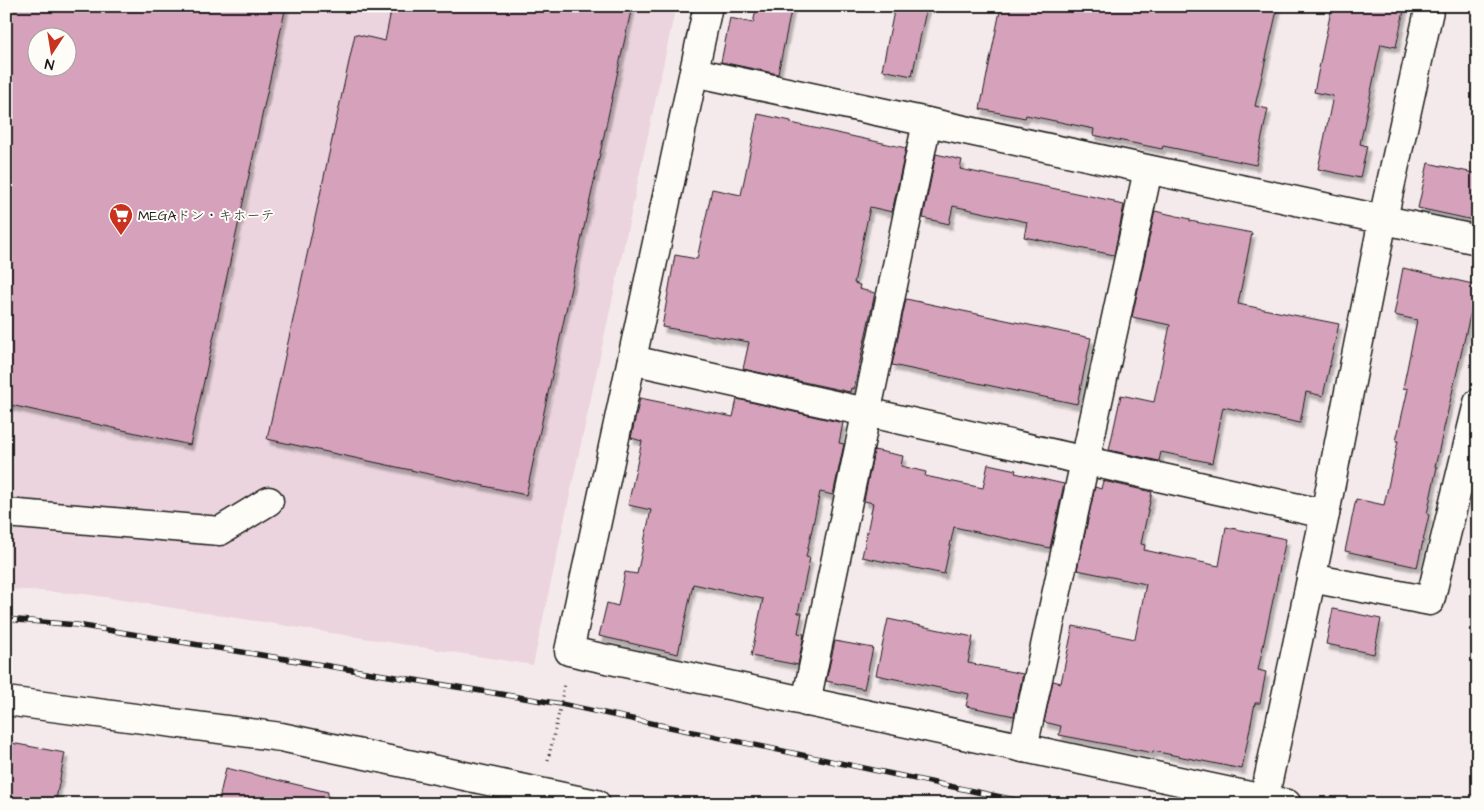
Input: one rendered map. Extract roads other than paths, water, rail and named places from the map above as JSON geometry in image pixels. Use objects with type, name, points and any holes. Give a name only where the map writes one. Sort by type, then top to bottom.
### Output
[{"type":"street","points":[[708,6],[569,651],[1271,802],[1311,578],[1383,220],[1430,6]]},
{"type":"street","points":[[694,72],[1478,240]]},
{"type":"street","points":[[806,702],[927,122]]},
{"type":"street","points":[[1023,748],[1148,170]]},
{"type":"street","points":[[632,360],[1325,514]]},
{"type":"street","points":[[1311,578],[1430,602],[1478,403]]},
{"type":"street","points":[[6,512],[220,531],[269,501]]},
{"type":"street","points":[[6,701],[281,737],[539,798],[596,804]]},
{"type":"railway","points":[[6,619],[77,625],[561,704],[1034,804]]},
{"type":"place","name":"MEGAドン・キホーテ","points":[[121,236]]}]
